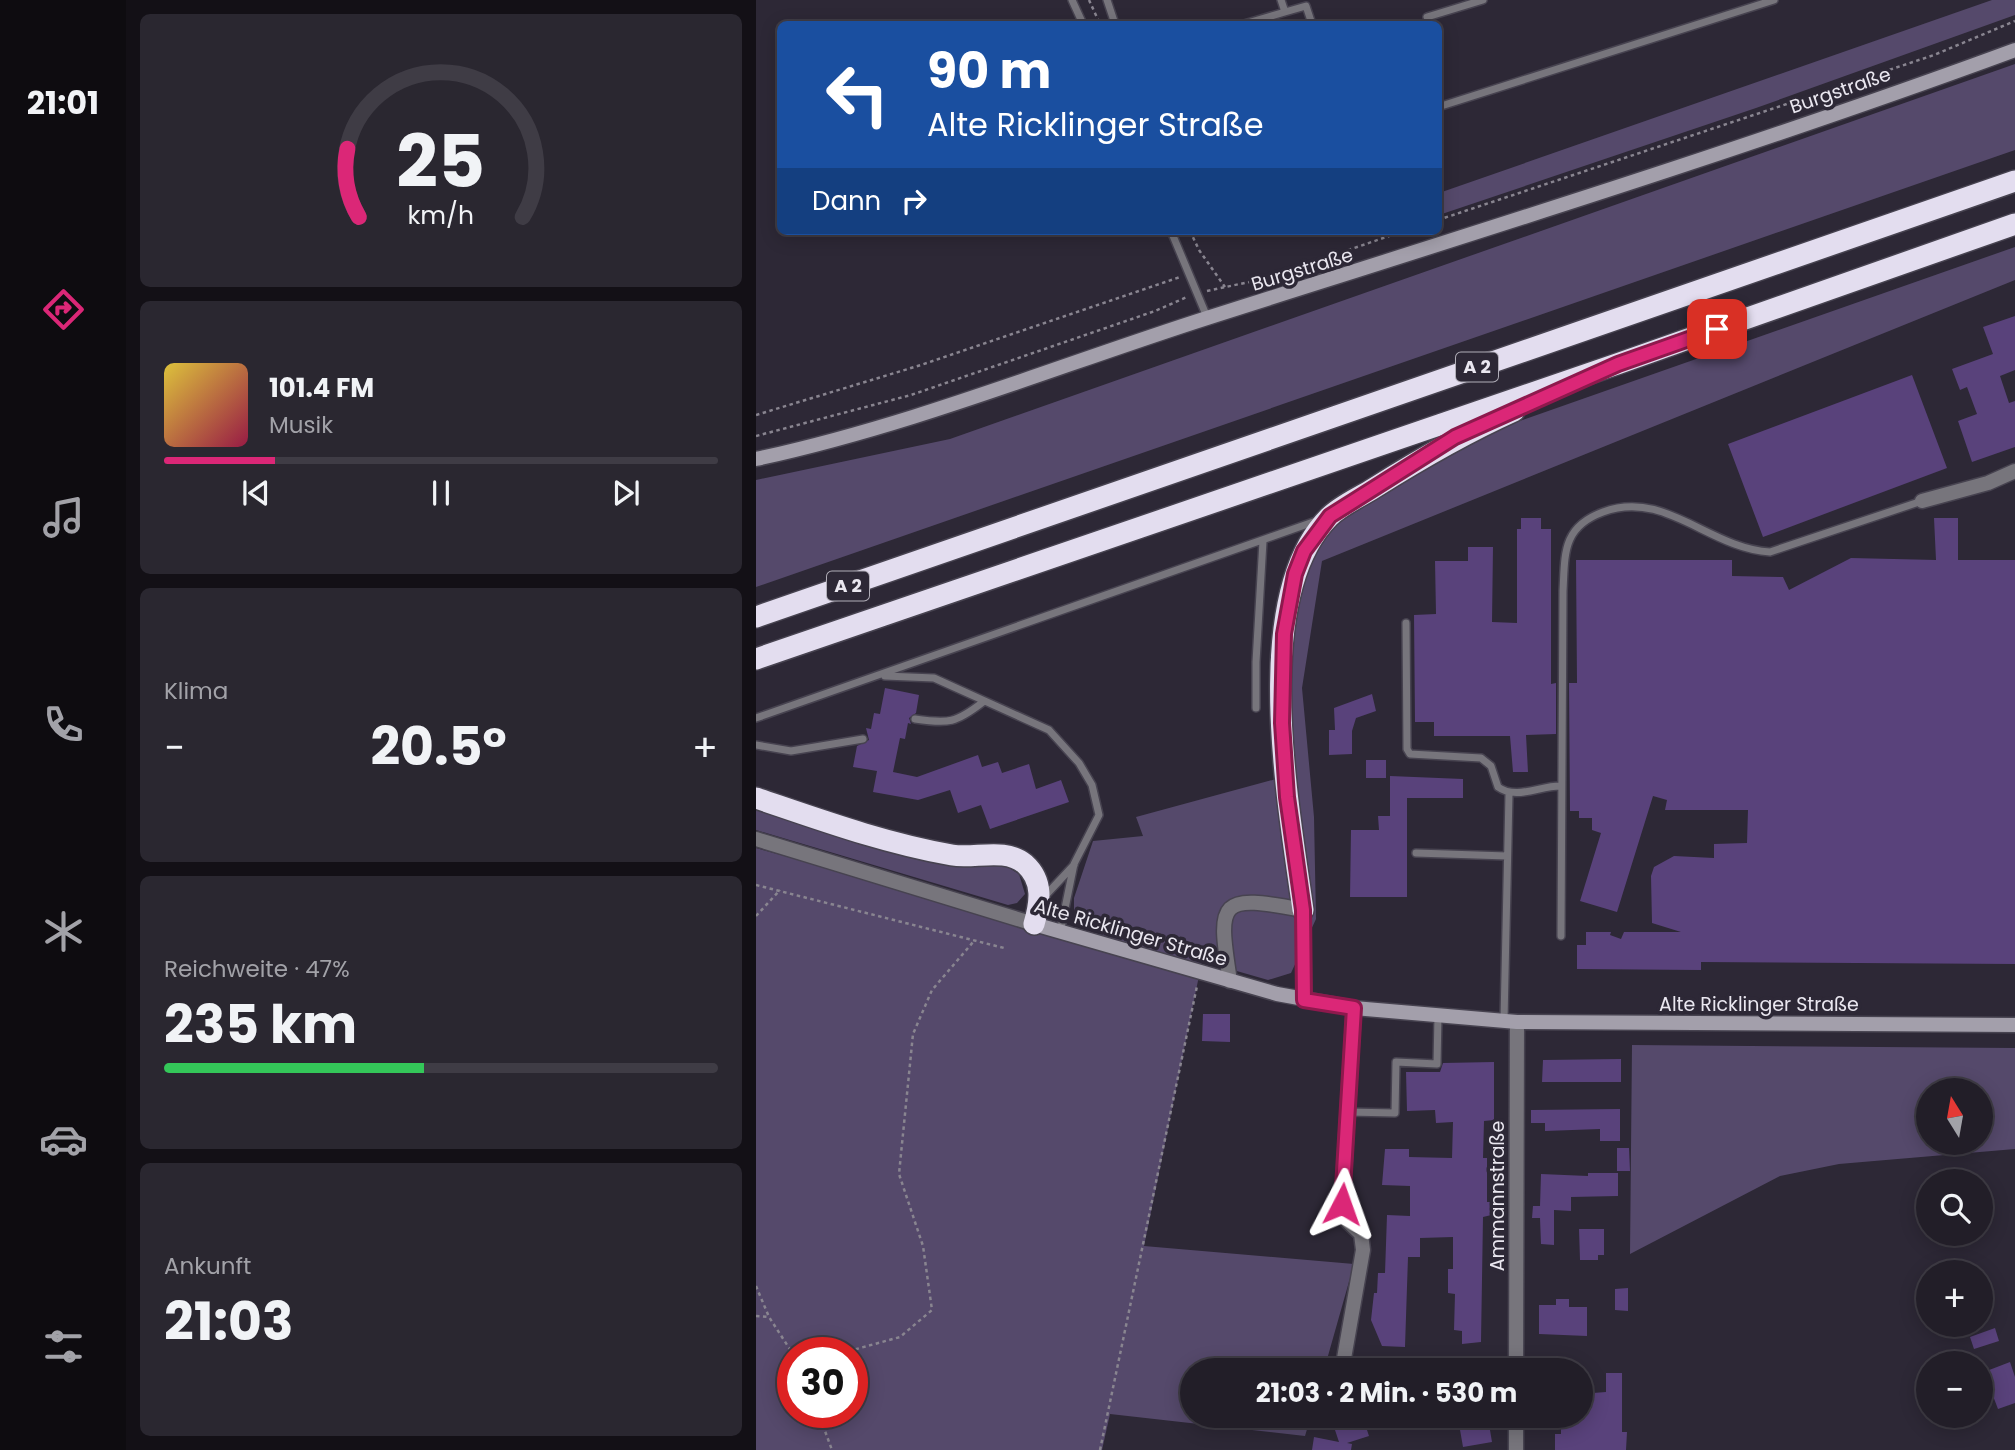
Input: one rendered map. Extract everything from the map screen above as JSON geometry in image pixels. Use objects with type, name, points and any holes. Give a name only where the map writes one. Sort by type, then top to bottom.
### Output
[{"type":"highway","name":"A 2","points":[[756,617],[2015,181]]},
{"type":"highway","name":"A 2","points":[[756,659],[1618,364],[2015,224]]},
{"type":"highway","points":[[1303,910],[1287,797],[1282,723],[1284,634],[1299,561],[1330,516],[1455,437],[1618,364]]},
{"type":"highway","points":[[756,797],[897,845],[958,856],[1000,855],[1019,860],[1034,875],[1040,902],[1034,924]]},
{"type":"street","name":"Burgstraße","points":[[756,459],[884,426],[1207,318],[1357,273],[2015,50]]},
{"type":"street","points":[[1922,501],[1988,483],[2015,471]]},
{"type":"street","name":"Alte Ricklinger Straße","points":[[756,839],[1060,933],[1304,1000],[1354,1008],[1510,1021],[2015,1025]]},
{"type":"street","points":[[1230,981],[1222,922],[1229,910],[1245,902],[1303,910],[1304,1000]]},
{"type":"street","points":[[1344,1358],[1363,1250],[1362,1234],[1343,1217],[1342,1204],[1354,1008]]},
{"type":"street","name":"Ammannstraße","points":[[1510,1021],[1516,1358]]},
{"type":"street","points":[[1516,1428],[1516,1450]]},
{"type":"lane","points":[[1072,0],[1082,21]]},
{"type":"lane","points":[[1107,0],[1114,21]]},
{"type":"lane","points":[[1281,0],[1285,12]]},
{"type":"lane","points":[[1427,17],[1483,0]]},
{"type":"lane","points":[[1442,106],[1774,0]]},
{"type":"lane","points":[[1254,21],[1305,3],[1311,21]]},
{"type":"lane","points":[[1173,235],[1207,318]]},
{"type":"lane","points":[[1560,936],[1563,591],[1566,551],[1575,529],[1590,517],[1612,509],[1650,507],[1676,517],[1713,538],[1751,551],[1770,552],[1922,501]]},
{"type":"lane","points":[[756,718],[1330,516]]},
{"type":"lane","points":[[1256,708],[1263,541]]},
{"type":"lane","points":[[1406,623],[1407,748],[1410,754],[1487,761],[1498,787],[1509,794],[1519,794],[1540,786],[1560,786]]},
{"type":"lane","points":[[881,676],[934,678],[1049,730],[1080,763],[1092,785],[1099,816],[1074,864],[1060,933]]},
{"type":"lane","points":[[915,719],[937,722],[960,719],[983,702]]},
{"type":"lane","points":[[756,745],[791,751],[863,739]]},
{"type":"lane","points":[[1509,794],[1507,856],[1510,1021]]},
{"type":"lane","points":[[1416,853],[1507,856]]},
{"type":"lane","points":[[1040,902],[1060,876],[1074,864]]},
{"type":"lane","points":[[1349,1112],[1395,1114],[1396,1062],[1437,1064],[1438,1016]]},
{"type":"path","points":[[1089,0],[1099,21]]},
{"type":"path","points":[[1442,219],[1934,55],[2015,21]]},
{"type":"path","points":[[1193,235],[1199,250],[1225,287]]},
{"type":"path","points":[[756,436],[911,395],[1142,316],[1197,293],[1263,279],[1392,235]]},
{"type":"path","points":[[756,415],[920,365],[1189,274]]},
{"type":"path","points":[[756,885],[1004,948]]},
{"type":"path","points":[[756,916],[780,890]]},
{"type":"path","points":[[868,1346],[900,1337],[932,1310],[923,1246],[899,1174],[913,1034],[932,990],[974,941]]},
{"type":"path","points":[[1100,1450],[1197,983]]},
{"type":"path","points":[[756,1286],[769,1317],[782,1337]]},
{"type":"path","points":[[756,1316],[769,1317]]},
{"type":"path","points":[[824,1428],[832,1450]]},
{"type":"shaded area","points":[[1992,0],[2015,0],[2015,15],[1756,108],[1442,214],[1442,192]]},
{"type":"shaded area","points":[[2015,64],[2015,150],[756,587],[756,480],[950,439]]},
{"type":"shaded area","points":[[2015,247],[2015,280],[1322,561],[1302,688],[1314,817],[1316,919],[1291,973],[1268,980],[1202,961],[1144,1246],[1354,1264],[1327,1358],[1180,1358],[1180,1422],[1110,1414],[1102,1450],[756,1450],[756,848],[897,887],[1097,950],[1100,932],[1083,924],[1074,914],[1074,898],[1093,841],[1143,836],[1136,817],[1276,779],[1292,763],[1292,676],[1297,611],[1314,555],[1328,534],[1345,518],[1405,476],[1491,431]]},
{"type":"shaded area","points":[[756,804],[1006,866],[1019,874],[1025,894],[1017,903],[1008,905],[756,830]]},
{"type":"shaded area","points":[[1632,1045],[2015,1048],[2015,1149],[1993,1151],[1993,1078],[1916,1078],[1916,1155],[1945,1155],[1839,1164],[1780,1176],[1630,1254]]},
{"type":"shaded area","points":[[1234,1428],[1307,1428],[1305,1436]]},
{"type":"building","points":[[2015,316],[2015,370],[2000,376],[2009,403],[2015,401],[2015,447],[1972,462],[1958,421],[1977,414],[1967,387],[1960,390],[1952,369],[1993,354],[1983,327]]},
{"type":"building","points":[[1912,375],[1947,468],[1763,537],[1728,444]]},
{"type":"building","points":[[1521,518],[1541,518],[1541,529],[1551,529],[1551,684],[1556,683],[1556,734],[1526,735],[1528,772],[1513,772],[1510,736],[1434,736],[1434,722],[1415,722],[1414,615],[1436,614],[1435,561],[1468,561],[1468,547],[1493,547],[1492,622],[1517,623],[1517,529],[1521,529]]},
{"type":"building","points":[[1934,518],[1958,518],[1958,560],[2015,560],[2015,964],[1701,962],[1701,970],[1577,969],[1577,945],[1586,945],[1586,932],[1611,932],[1610,935],[1621,939],[1624,932],[1681,932],[1652,923],[1651,876],[1654,867],[1674,856],[1714,858],[1714,844],[1747,843],[1748,810],[1665,810],[1667,800],[1653,796],[1617,912],[1580,901],[1601,833],[1592,830],[1592,818],[1579,818],[1579,811],[1570,811],[1569,683],[1577,683],[1576,560],[1732,560],[1732,576],[1783,577],[1789,590],[1851,558],[1936,560]]},
{"type":"building","points":[[885,688],[919,695],[916,713],[909,718],[911,724],[908,723],[905,739],[900,738],[893,772],[917,777],[978,755],[982,767],[998,762],[1002,773],[1029,764],[1036,789],[1061,780],[1069,802],[990,829],[981,805],[958,813],[950,790],[918,800],[873,792],[877,771],[853,767],[857,746],[869,740],[866,728],[871,729],[874,713],[880,714]]},
{"type":"building","points":[[1372,694],[1376,711],[1356,718],[1352,731],[1352,754],[1329,755],[1329,730],[1335,730],[1334,708]]},
{"type":"building","points":[[1366,760],[1386,760],[1386,778],[1366,778]]},
{"type":"building","points":[[1390,776],[1463,779],[1463,798],[1407,798],[1407,897],[1350,897],[1351,830],[1379,830],[1378,816],[1390,816]]},
{"type":"building","points":[[1203,1014],[1230,1014],[1230,1042],[1202,1041]]},
{"type":"building","points":[[1621,1059],[1621,1082],[1542,1082],[1543,1060]]},
{"type":"building","points":[[1494,1062],[1494,1120],[1484,1121],[1483,1158],[1487,1158],[1487,1202],[1500,1202],[1500,1213],[1483,1217],[1481,1342],[1462,1344],[1462,1331],[1454,1330],[1455,1294],[1448,1293],[1448,1269],[1453,1269],[1453,1237],[1420,1238],[1420,1257],[1408,1257],[1405,1347],[1382,1346],[1371,1320],[1378,1273],[1385,1273],[1387,1215],[1410,1216],[1410,1186],[1382,1185],[1385,1149],[1409,1149],[1409,1157],[1452,1158],[1453,1122],[1436,1123],[1435,1110],[1407,1111],[1406,1072],[1440,1072],[1443,1063]]},
{"type":"building","points":[[1620,1109],[1620,1141],[1600,1141],[1600,1129],[1545,1131],[1545,1123],[1531,1123],[1531,1110]]},
{"type":"building","points":[[1617,1148],[1629,1148],[1630,1171],[1617,1171]]},
{"type":"building","points":[[1588,1173],[1618,1173],[1618,1196],[1571,1197],[1571,1211],[1554,1210],[1554,1245],[1541,1244],[1540,1218],[1532,1218],[1533,1206],[1540,1206],[1541,1174],[1588,1176]]},
{"type":"building","points":[[1579,1229],[1604,1229],[1604,1255],[1598,1255],[1598,1260],[1580,1260]]},
{"type":"building","points":[[1628,1288],[1628,1311],[1615,1310],[1615,1289]]},
{"type":"building","points":[[1556,1299],[1569,1299],[1569,1307],[1587,1307],[1587,1336],[1539,1334],[1539,1305],[1556,1305]]},
{"type":"building","points":[[1995,1328],[1999,1341],[1974,1349],[1970,1337],[1993,1337]]},
{"type":"building","points":[[2010,1362],[2015,1377],[2015,1403],[1998,1409],[1993,1396],[1993,1369]]},
{"type":"building","points":[[1606,1373],[1622,1373],[1622,1432],[1627,1432],[1626,1450],[1555,1450],[1555,1434],[1561,1434],[1561,1428],[1593,1428],[1593,1393],[1606,1392]]},
{"type":"building","points":[[1366,1428],[1369,1436],[1347,1443],[1352,1444],[1351,1450],[1312,1450],[1314,1437],[1339,1442],[1335,1430]]},
{"type":"building","points":[[1460,1428],[1490,1428],[1492,1442],[1463,1447]]},
{"type":"route","points":[[1342,1204],[1354,1008],[1304,1000],[1303,910],[1287,797],[1282,723],[1284,634],[1289,599],[1299,561],[1330,516],[1455,437],[1618,364],[1717,329]]}]
